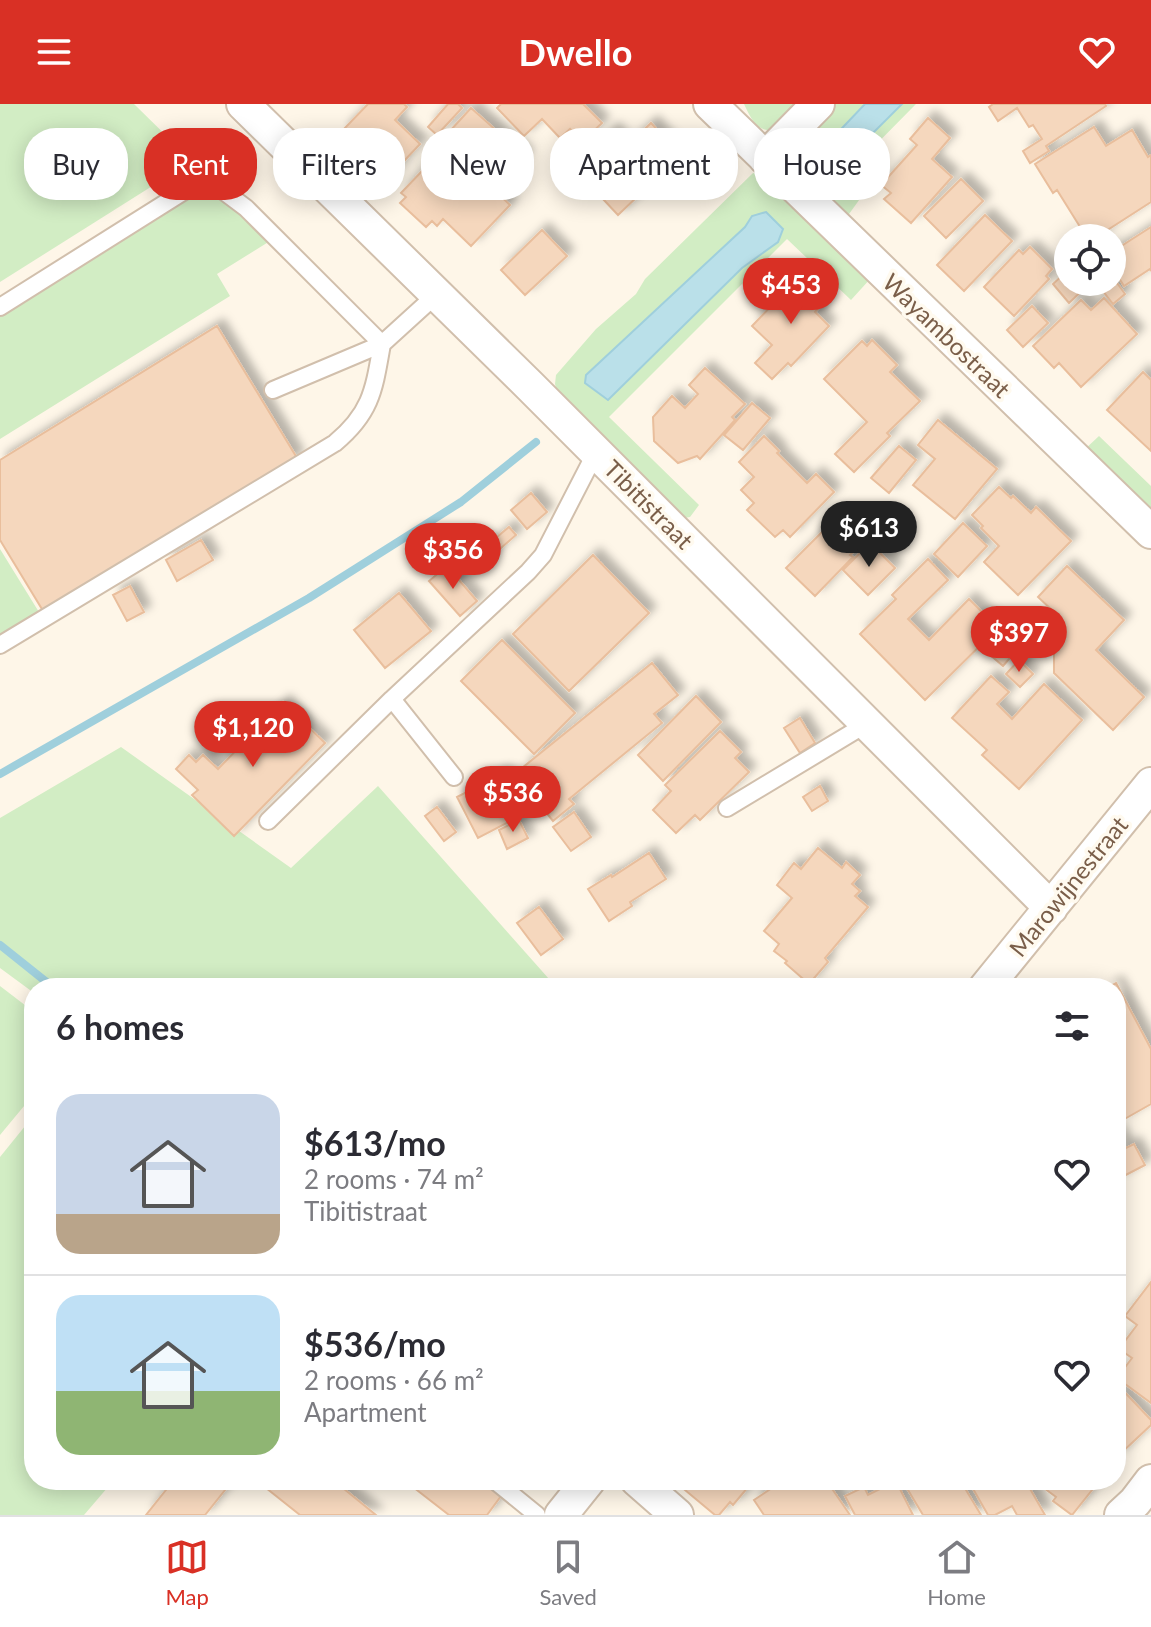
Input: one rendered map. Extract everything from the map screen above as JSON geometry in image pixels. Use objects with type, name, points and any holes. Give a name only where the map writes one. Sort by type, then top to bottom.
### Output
[{"type":"street","name":"Tibitistraat","points":[[243,104],[1051,908]]},
{"type":"street","name":"Wayambostraat","points":[[710,104],[754,147]]},
{"type":"street","points":[[794,128],[818,104]]},
{"type":"street","name":"Wayambostraat","points":[[808,200],[1151,532]]},
{"type":"street","name":"Marowijnestraat","points":[[993,978],[1151,784]]},
{"type":"street","points":[[1121,1515],[1151,1481]]},
{"type":"street","points":[[561,1515],[581,1490]]},
{"type":"street","points":[[648,1490],[677,1515]]},
{"type":"lane","points":[[0,307],[186,190],[214,184],[246,208],[382,344]]},
{"type":"lane","points":[[273,390],[382,344],[437,294]]},
{"type":"lane","points":[[0,645],[335,443],[365,410],[373,391],[382,344]]},
{"type":"lane","points":[[268,821],[528,572],[543,555],[596,452]]},
{"type":"lane","points":[[392,699],[454,777]]},
{"type":"lane","points":[[727,808],[868,723]]},
{"type":"lane","points":[[506,1490],[537,1515]]},
{"type":"green space","points":[[0,104],[134,104],[158,128],[144,128],[144,191],[0,282]]},
{"type":"green space","points":[[744,104],[810,104],[779,128],[761,128]]},
{"type":"green space","points":[[827,104],[865,104],[843,128],[810,128]]},
{"type":"green space","points":[[902,104],[916,104],[890,130],[878,128]]},
{"type":"green space","points":[[753,173],[754,200],[794,200],[871,278],[851,300],[787,239],[609,417],[699,505],[690,517],[679,519],[559,398],[555,384],[556,375],[596,329],[636,294],[645,279],[725,200],[738,200],[738,188]],"holes":[[[752,217],[783,228],[778,242],[742,268],[608,400],[585,383],[587,375]]]},
{"type":"green space","points":[[180,200],[230,202],[270,241],[217,274],[230,296],[0,439],[0,314]]},
{"type":"green space","points":[[825,200],[859,200],[844,221]]},
{"type":"green space","points":[[1099,436],[1151,486],[1151,518],[1083,451]]},
{"type":"green space","points":[[0,549],[42,617],[0,642]]},
{"type":"green space","points":[[121,747],[291,868],[378,786],[548,978],[24,978],[24,986],[0,968],[0,818]]},
{"type":"green space","points":[[0,986],[24,1004],[24,1106],[0,1135]]},
{"type":"green space","points":[[24,1127],[24,1490],[105,1490],[84,1515],[0,1515],[0,1157]]},
{"type":"water","points":[[865,104],[902,104],[878,128],[842,128]]},
{"type":"water","points":[[766,212],[783,229],[778,242],[742,268],[608,400],[585,383],[586,375],[745,227],[752,216]]},
{"type":"building","points":[[368,104],[404,104],[407,107],[395,120],[403,128],[345,128]]},
{"type":"building","points":[[448,104],[458,104],[462,108],[443,128],[428,127]]},
{"type":"building","points":[[501,104],[583,104],[602,123],[597,128],[551,128],[542,119],[532,128],[516,128],[497,108]]},
{"type":"building","points":[[993,104],[1106,106],[1046,146],[1049,151],[1030,163],[1023,151],[1042,139],[1033,125],[1029,127],[1017,108],[998,121],[989,107]]},
{"type":"building","points":[[471,108],[494,128],[453,128]]},
{"type":"building","points":[[928,118],[950,138],[932,159],[952,177],[911,223],[885,200],[890,200],[890,175],[917,145],[910,139]]},
{"type":"building","points":[[1094,127],[1106,146],[1132,130],[1148,157],[1151,155],[1151,202],[1117,224],[1078,224],[1057,190],[1053,193],[1035,164]]},
{"type":"building","points":[[405,130],[420,144],[405,160]]},
{"type":"building","points":[[421,172],[421,200],[505,200],[510,205],[471,246],[443,219],[437,226],[432,221],[426,227],[400,203],[405,200],[405,189]]},
{"type":"building","points":[[961,179],[983,201],[946,238],[924,216]]},
{"type":"building","points":[[604,200],[634,200],[618,215]]},
{"type":"building","points":[[985,215],[1012,241],[964,291],[937,265]]},
{"type":"building","points":[[1151,227],[1151,271],[1126,285],[1126,243]]},
{"type":"building","points":[[542,230],[567,256],[525,295],[501,270]]},
{"type":"building","points":[[1030,247],[1052,269],[1046,276],[1049,279],[1014,316],[984,287],[1019,250],[1023,254]]},
{"type":"building","points":[[801,275],[827,299],[815,312],[829,326],[791,366],[788,363],[772,379],[755,363],[772,345],[752,326]]},
{"type":"building","points":[[1063,296],[1076,296],[1069,303]]},
{"type":"building","points":[[1107,296],[1123,296],[1113,304]]},
{"type":"building","points":[[1104,298],[1137,334],[1081,387],[1059,363],[1054,368],[1033,346],[1081,300],[1091,310]]},
{"type":"building","points":[[1032,306],[1048,323],[1023,347],[1007,330]]},
{"type":"building","points":[[217,326],[297,458],[45,614],[0,540],[0,460]]},
{"type":"building","points":[[872,340],[897,365],[890,372],[920,401],[854,472],[835,454],[867,422],[824,379],[862,341],[867,346]]},
{"type":"building","points":[[705,368],[745,404],[700,459],[697,456],[678,463],[654,441],[653,417],[672,396],[685,408],[698,394],[689,385]]},
{"type":"building","points":[[1143,372],[1151,380],[1151,451],[1107,410]]},
{"type":"building","points":[[752,403],[770,418],[743,450],[724,435]]},
{"type":"building","points":[[938,420],[997,469],[955,519],[913,485],[935,459],[918,445]]},
{"type":"building","points":[[764,436],[807,483],[816,474],[834,492],[790,537],[783,530],[775,537],[747,510],[754,503],[741,490],[754,477],[739,462]]},
{"type":"building","points":[[899,446],[916,460],[889,493],[871,478]]},
{"type":"building","points":[[999,487],[1031,513],[1036,507],[1071,541],[1018,595],[984,562],[999,546],[972,515]]},
{"type":"building","points":[[531,493],[547,512],[527,529],[511,510]]},
{"type":"building","points":[[831,523],[857,548],[850,555],[853,557],[815,596],[786,568]]},
{"type":"building","points":[[963,523],[987,546],[958,577],[934,554]]},
{"type":"building","points":[[509,527],[516,535],[486,561],[479,552]]},
{"type":"building","points":[[201,540],[213,560],[177,581],[166,560]]},
{"type":"building","points":[[870,543],[895,568],[868,595],[843,570]]},
{"type":"building","points":[[593,555],[649,613],[569,691],[513,634]]},
{"type":"building","points":[[928,559],[948,580],[908,619],[929,640],[969,599],[998,628],[925,700],[860,634],[896,599],[892,595]]},
{"type":"building","points":[[447,566],[477,601],[460,616],[429,581]]},
{"type":"building","points":[[1067,566],[1124,620],[1096,650],[1144,697],[1113,730],[1054,673],[1054,612],[1038,597]]},
{"type":"building","points":[[130,586],[144,612],[127,621],[113,595]]},
{"type":"building","points":[[399,593],[431,631],[385,668],[354,630]]},
{"type":"building","points":[[1001,626],[1022,644],[1003,666],[982,648]]},
{"type":"building","points":[[502,640],[575,713],[534,754],[461,681]]},
{"type":"building","points":[[1019,660],[1033,674],[1020,687],[1006,674]]},
{"type":"building","points":[[652,663],[678,695],[654,714],[662,723],[569,799],[574,804],[553,821],[532,795],[539,789],[522,768]]},
{"type":"building","points":[[991,676],[1009,692],[997,704],[1012,719],[1044,684],[1082,720],[1019,789],[982,755],[987,750],[952,718]]},
{"type":"building","points":[[696,696],[721,722],[663,781],[638,755]]},
{"type":"building","points":[[283,702],[325,743],[234,836],[192,795],[198,790],[176,769],[189,755],[196,762],[203,755],[218,769]]},
{"type":"building","points":[[800,718],[815,743],[800,753],[784,728]]},
{"type":"building","points":[[720,731],[741,752],[735,758],[749,772],[700,820],[695,815],[676,833],[653,810],[671,791],[665,785]]},
{"type":"building","points":[[503,773],[524,814],[478,838],[457,797]]},
{"type":"building","points":[[820,786],[828,801],[812,811],[803,797]]},
{"type":"building","points":[[437,807],[456,832],[444,841],[425,816]]},
{"type":"building","points":[[574,812],[591,837],[571,851],[553,827]]},
{"type":"building","points":[[519,820],[528,838],[507,849],[499,830]]},
{"type":"building","points":[[818,848],[842,868],[846,862],[860,875],[852,884],[860,891],[855,896],[868,907],[825,958],[828,962],[814,978],[802,978],[785,963],[787,961],[774,951],[779,944],[764,931],[792,898],[777,885],[794,863],[801,869]]},
{"type":"building","points":[[649,853],[666,879],[630,902],[632,906],[609,921],[588,889]]},
{"type":"building","points":[[539,907],[563,939],[541,955],[517,923]]},
{"type":"building","points":[[1126,1002],[1151,1049],[1151,1104],[1126,1118]]},
{"type":"building","points":[[1134,1144],[1145,1165],[1126,1175],[1126,1148]]},
{"type":"building","points":[[1151,1282],[1151,1403],[1126,1385],[1126,1366],[1132,1358],[1126,1354],[1126,1340],[1137,1325],[1126,1315]]},
{"type":"building","points":[[1126,1394],[1151,1420],[1151,1425],[1126,1448]]},
{"type":"building","points":[[166,1490],[225,1490],[205,1515],[146,1515]]},
{"type":"building","points":[[269,1490],[345,1490],[376,1515],[300,1515]]},
{"type":"building","points":[[417,1490],[493,1490],[501,1496],[487,1515],[449,1515]]},
{"type":"building","points":[[685,1490],[746,1490],[733,1505],[730,1502],[719,1515]]},
{"type":"building","points":[[769,1490],[833,1490],[850,1515],[764,1515],[754,1500]]},
{"type":"building","points":[[858,1490],[866,1490],[868,1495],[878,1490],[900,1490],[913,1515],[855,1515],[845,1496]]},
{"type":"building","points":[[908,1490],[966,1490],[981,1515],[923,1515]]},
{"type":"building","points":[[974,1490],[1031,1490],[1045,1515],[1017,1515],[1012,1506],[995,1515],[988,1515]]},
{"type":"building","points":[[1047,1490],[1092,1490],[1072,1515],[1053,1501],[1056,1497]]},
{"type":"waterway","points":[[0,774],[309,598],[461,502],[536,442]]},
{"type":"waterway","points":[[0,945],[41,978]]}]
